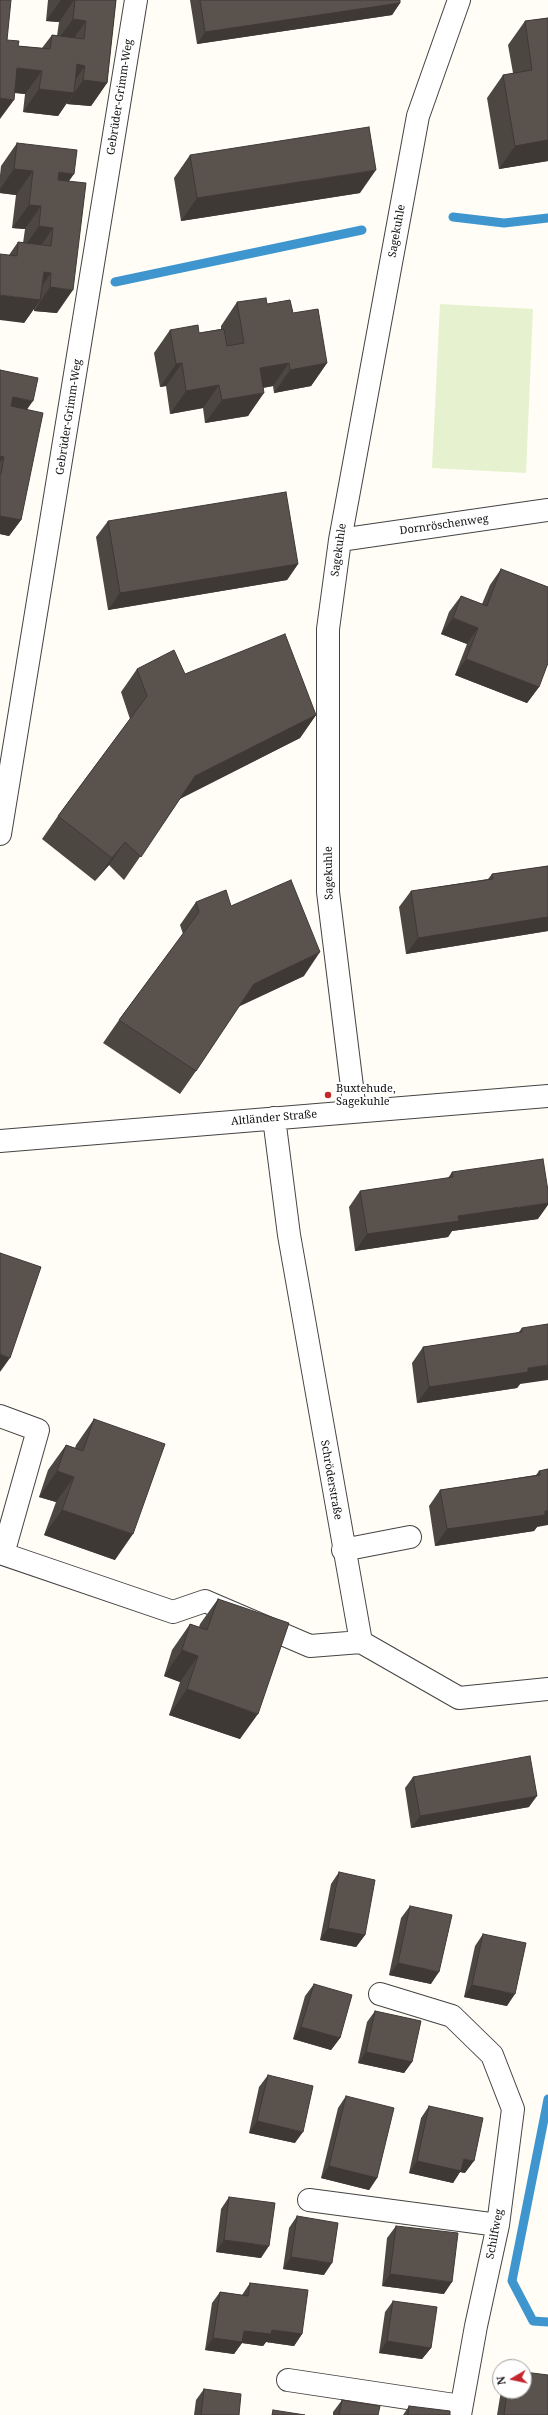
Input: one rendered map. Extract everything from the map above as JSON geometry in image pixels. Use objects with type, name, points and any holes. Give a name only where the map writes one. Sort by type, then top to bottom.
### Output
[{"type":"street","name":"Gebrüder-Grimm-Weg","points":[[0,834],[136,0]]},
{"type":"street","name":"Sagekuhle","points":[[355,1111],[328,892],[328,628],[340,540],[418,116],[459,0]]},
{"type":"street","name":"Dornröschenweg","points":[[340,540],[548,510]]},
{"type":"street","name":"Altländer Straße","points":[[0,1141],[548,1096]]},
{"type":"street","name":"Schröderstraße","points":[[274,1118],[289,1235],[343,1550],[361,1642]]},
{"type":"street","points":[[0,1416],[38,1430],[3,1554],[173,1612],[206,1601],[310,1646],[361,1642],[459,1698],[548,1689]]},
{"type":"street","points":[[343,1550],[410,1537]]},
{"type":"street","name":"Schilfweg","points":[[380,1994],[452,2016],[492,2056],[513,2109],[498,2225],[460,2410]]},
{"type":"street","points":[[309,2200],[498,2225]]},
{"type":"street","points":[[288,2380],[460,2410]]},
{"type":"green space","points":[[440,304],[533,309],[526,473],[432,468]]},
{"type":"building","points":[[0,0],[11,0],[7,40],[19,41],[18,46],[50,49],[52,35],[84,39],[86,21],[73,19],[75,0],[116,0],[107,83],[83,80],[85,66],[77,64],[74,93],[39,89],[42,71],[17,68],[14,100],[0,98]]},
{"type":"building","points":[[200,0],[400,0],[400,3],[205,32]]},
{"type":"building","points":[[548,18],[548,140],[515,146],[503,75],[532,70],[525,21]]},
{"type":"building","points":[[369,127],[376,170],[197,198],[190,155]]},
{"type":"building","points":[[17,143],[77,150],[74,174],[59,172],[58,180],[86,183],[73,290],[50,287],[51,273],[44,272],[40,300],[0,295],[0,254],[17,256],[18,242],[51,246],[53,228],[39,226],[41,206],[29,205],[33,171],[14,169]]},
{"type":"building","points":[[266,298],[267,304],[290,300],[293,313],[318,309],[327,363],[290,370],[289,363],[260,368],[264,393],[222,400],[219,385],[186,391],[182,363],[176,364],[170,330],[198,325],[199,333],[224,329],[227,346],[244,343],[237,302]]},
{"type":"building","points":[[0,370],[38,378],[33,401],[13,397],[11,406],[43,413],[21,520],[0,516],[0,474],[4,457],[0,456]]},
{"type":"building","points":[[286,492],[298,564],[120,593],[108,521]]},
{"type":"building","points":[[501,569],[548,587],[548,663],[539,687],[466,659],[478,628],[453,618],[461,596],[487,606]]},
{"type":"building","points":[[285,634],[316,715],[195,776],[141,857],[125,842],[112,858],[58,816],[147,696],[137,669],[174,650],[185,674]]},
{"type":"building","points":[[548,866],[548,917],[418,938],[411,891],[493,879],[492,874]]},
{"type":"building","points":[[291,880],[320,952],[254,984],[196,1071],[119,1020],[199,912],[196,902],[226,890],[231,906]]},
{"type":"building","points":[[543,1159],[548,1191],[548,1203],[458,1216],[459,1221],[367,1234],[360,1191],[453,1177],[452,1172]]},
{"type":"building","points":[[0,1253],[41,1267],[10,1358],[0,1354]]},
{"type":"building","points":[[548,1324],[548,1365],[528,1368],[528,1372],[429,1387],[423,1347],[522,1332],[522,1328]]},
{"type":"building","points":[[94,1419],[165,1444],[133,1534],[62,1510],[74,1477],[57,1471],[66,1445],[83,1451]]},
{"type":"building","points":[[548,1469],[548,1511],[545,1511],[545,1515],[447,1529],[440,1490],[540,1475],[539,1471]]},
{"type":"building","points":[[218,1599],[289,1623],[258,1714],[187,1689],[198,1656],[182,1650],[190,1624],[207,1630]]},
{"type":"building","points":[[530,1756],[537,1796],[420,1816],[413,1777]]},
{"type":"building","points":[[339,1872],[375,1880],[365,1935],[328,1928]]},
{"type":"building","points":[[410,1906],[452,1915],[439,1972],[398,1963]]},
{"type":"building","points":[[483,1934],[526,1943],[515,1994],[472,1985]]},
{"type":"building","points":[[314,1984],[352,1995],[340,2038],[301,2027]]},
{"type":"building","points":[[375,2011],[421,2021],[412,2062],[366,2052]]},
{"type":"building","points":[[268,2075],[313,2086],[303,2132],[257,2121]]},
{"type":"building","points":[[346,2096],[394,2108],[377,2178],[329,2166]]},
{"type":"building","points":[[429,2106],[483,2118],[474,2161],[464,2159],[461,2171],[417,2161]]},
{"type":"building","points":[[229,2197],[275,2203],[269,2246],[224,2240]]},
{"type":"building","points":[[297,2216],[338,2223],[332,2263],[291,2257]]},
{"type":"building","points":[[396,2226],[458,2233],[452,2282],[390,2274]]},
{"type":"building","points":[[250,2283],[308,2290],[302,2334],[272,2330],[271,2334],[244,2331],[242,2342],[213,2338],[220,2292],[248,2296]]},
{"type":"building","points":[[393,2301],[437,2307],[431,2348],[387,2341]]},
{"type":"building","points":[[532,2373],[548,2375],[548,2415],[504,2415],[506,2399],[532,2399]]},
{"type":"building","points":[[204,2389],[241,2394],[239,2415],[201,2415]]},
{"type":"building","points":[[342,2400],[380,2406],[378,2415],[339,2415]]},
{"type":"building","points":[[409,2406],[450,2411],[450,2415],[408,2415]]},
{"type":"building","points":[[273,2410],[305,2415],[272,2415]]},
{"type":"waterway","points":[[453,217],[504,223],[548,218]]},
{"type":"waterway","points":[[115,282],[362,230]]},
{"type":"waterway","points":[[548,2099],[512,2281],[533,2321],[548,2322]]},
{"type":"place","name":"Buxtehude, Sagekuhle","points":[[328,1095]]}]
